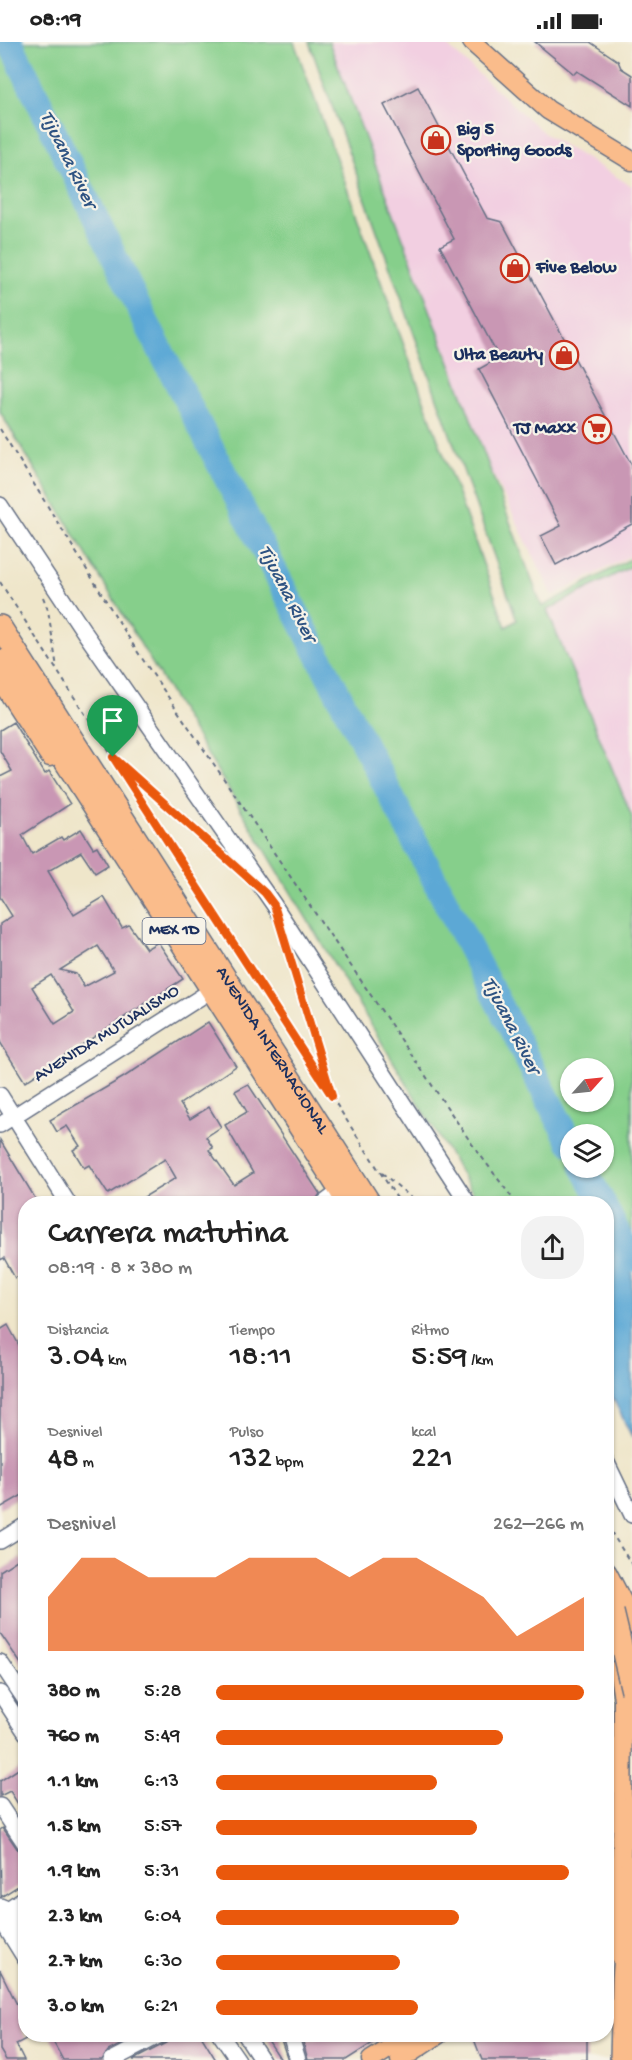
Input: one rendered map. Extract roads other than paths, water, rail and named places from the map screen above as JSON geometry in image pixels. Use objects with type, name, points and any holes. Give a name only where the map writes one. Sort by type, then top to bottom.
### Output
[{"type":"highway","name":"AVENIDA INTERNACIONAL","points":[[0,626],[366,1196]]},
{"type":"highway","points":[[0,637],[359,1196]]},
{"type":"highway","points":[[0,649],[350,1196]]},
{"type":"highway","name":"AVENIDA INTERNACIONAL","points":[[0,660],[331,1196]]},
{"type":"highway","points":[[614,1588],[632,1623]]},
{"type":"highway","points":[[614,1598],[632,1629]]},
{"type":"highway","points":[[614,1625],[626,1653]]},
{"type":"highway","points":[[614,1631],[632,1691]]},
{"type":"highway","points":[[622,1840],[632,1806]]},
{"type":"highway","points":[[621,2060],[625,1941],[632,1866]]},
{"type":"main road","points":[[472,42],[548,110],[632,161]]},
{"type":"main road","name":"AVENIDA INTERNACIONAL","points":[[0,680],[331,1196]]},
{"type":"main road","points":[[614,1897],[622,1840],[623,1699],[626,1653]]},
{"type":"main road","points":[[614,2003],[616,2060]]},
{"type":"main road","points":[[371,2060],[399,2042]]},
{"type":"main road","points":[[400,2060],[427,2042]]},
{"type":"street","points":[[0,504],[85,633],[170,752],[274,905],[463,1196]]},
{"type":"street","name":"AVENIDA MUTUALISMO","points":[[7,1120],[204,995]]},
{"type":"street","points":[[0,1095],[7,1120],[63,1196]]},
{"type":"street","points":[[614,1478],[632,1515]]},
{"type":"street","points":[[0,1541],[18,1530]]},
{"type":"street","points":[[0,1662],[18,1689]]},
{"type":"street","points":[[0,1693],[18,1721]]},
{"type":"street","points":[[0,1806],[18,1833]]},
{"type":"street","points":[[7,1917],[18,1905]]},
{"type":"street","points":[[7,1917],[18,1929]]},
{"type":"street","points":[[7,1917],[18,1941]]},
{"type":"street","points":[[112,2060],[147,2042]]},
{"type":"street","points":[[226,2042],[238,2060]]},
{"type":"street","points":[[250,2042],[262,2060]]},
{"type":"street","points":[[292,2042],[298,2060]]},
{"type":"water","points":[[632,1246],[632,1437],[614,1400],[614,1249]]},
{"type":"waterway","name":"Tijuana River","points":[[10,42],[150,330],[561,1124]]},
{"type":"waterway","name":"Tijuana River","points":[[589,1178],[599,1196]]},
{"type":"waterway","name":"Tijuana River","points":[[614,1225],[632,1259]]},
{"type":"place","name":"Big 5 Sporting Goods","points":[[436,140]]},
{"type":"place","name":"Five Below","points":[[515,268]]},
{"type":"place","name":"Ulta Beauty","points":[[564,355]]},
{"type":"place","name":"TJ Maxx","points":[[597,429]]}]
